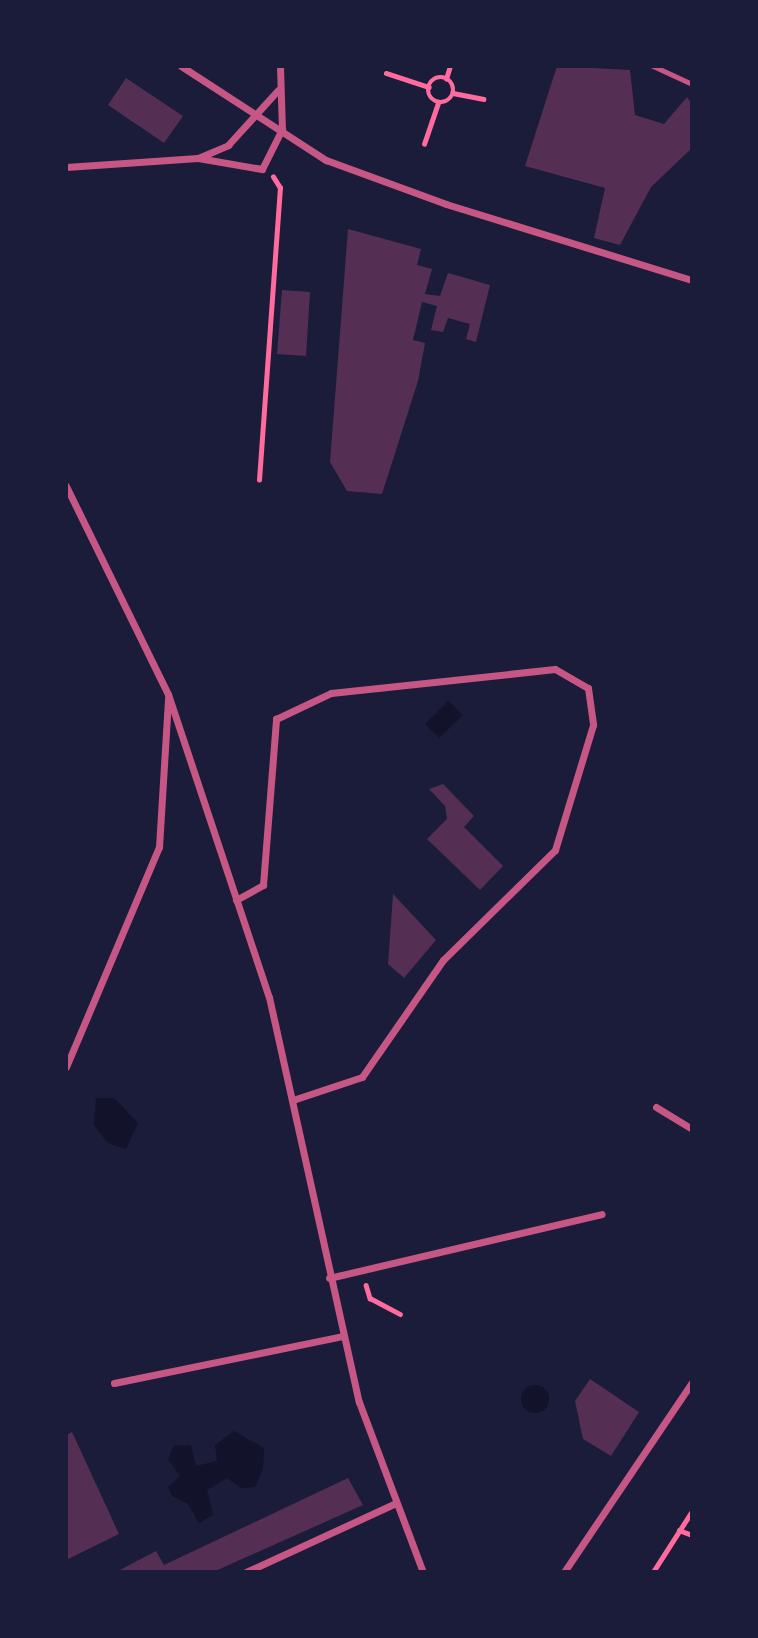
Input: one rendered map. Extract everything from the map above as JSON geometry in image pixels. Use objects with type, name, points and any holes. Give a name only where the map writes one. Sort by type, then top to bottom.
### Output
[{"type":"street","points":[[181,66],[327,160],[446,204],[691,281]]},
{"type":"street","points":[[66,167],[198,158],[262,169],[282,129],[278,90],[280,66]]},
{"type":"street","points":[[198,158],[228,145],[253,111],[278,90]]},
{"type":"street","points":[[66,486],[168,694],[269,997],[342,1336],[396,1503],[423,1572]]},
{"type":"street","points":[[236,900],[263,885],[275,719],[331,693],[555,669],[589,688],[593,725],[555,850],[443,960],[362,1077],[293,1100]]},
{"type":"street","points":[[66,1067],[159,847],[168,694]]},
{"type":"street","points":[[656,1107],[691,1129]]},
{"type":"street","points":[[329,1278],[602,1214]]},
{"type":"street","points":[[114,1383],[342,1336]]},
{"type":"street","points":[[564,1572],[691,1382]]},
{"type":"street","points":[[246,1572],[396,1503]]},
{"type":"lane","points":[[653,66],[691,84]]},
{"type":"path","points":[[450,66],[446,79],[453,93]]},
{"type":"path","points":[[386,74],[429,87],[446,79]]},
{"type":"path","points":[[429,87],[438,103]]},
{"type":"path","points":[[424,144],[438,103],[453,93],[483,99]]},
{"type":"path","points":[[259,480],[279,182]]},
{"type":"path","points":[[363,1270],[370,1298],[400,1314]]},
{"type":"path","points":[[653,1572],[691,1511]]},
{"type":"path","points":[[679,1530],[691,1535]]},
{"type":"shaded area","points":[[448,701],[463,715],[439,738],[425,724]]},
{"type":"shaded area","points":[[96,1098],[114,1098],[138,1123],[126,1149],[108,1143],[94,1125]]},
{"type":"shaded area","points":[[535,1385],[545,1389],[549,1399],[545,1409],[535,1413],[525,1409],[521,1399],[525,1389]]},
{"type":"shaded area","points":[[234,1431],[264,1448],[263,1469],[255,1487],[241,1488],[227,1478],[207,1490],[213,1515],[199,1523],[188,1504],[172,1496],[168,1487],[180,1476],[168,1459],[174,1446],[191,1445],[196,1466],[217,1461],[215,1445]]},
{"type":"building","points":[[557,66],[630,70],[635,115],[664,124],[687,97],[692,104],[692,148],[651,187],[620,245],[594,238],[605,188],[525,166]]},
{"type":"building","points":[[126,78],[183,116],[164,143],[108,105]]},
{"type":"building","points":[[348,229],[421,249],[417,265],[432,269],[425,294],[440,296],[448,273],[490,285],[476,342],[466,339],[470,324],[448,318],[443,332],[431,330],[437,306],[422,302],[413,340],[425,343],[418,381],[382,494],[347,491],[330,462]]},
{"type":"building","points":[[282,290],[310,292],[306,356],[277,354]]},
{"type":"building","points":[[443,784],[474,816],[464,827],[503,866],[480,890],[427,839],[447,819],[445,806],[429,789]]},
{"type":"building","points":[[393,894],[436,940],[404,978],[388,964]]},
{"type":"building","points":[[590,1379],[639,1412],[611,1456],[583,1439],[575,1401]]},
{"type":"building","points":[[72,1432],[119,1534],[66,1560],[66,1435]]},
{"type":"building","points":[[348,1478],[363,1505],[213,1572],[116,1572],[156,1551],[164,1565]]}]
